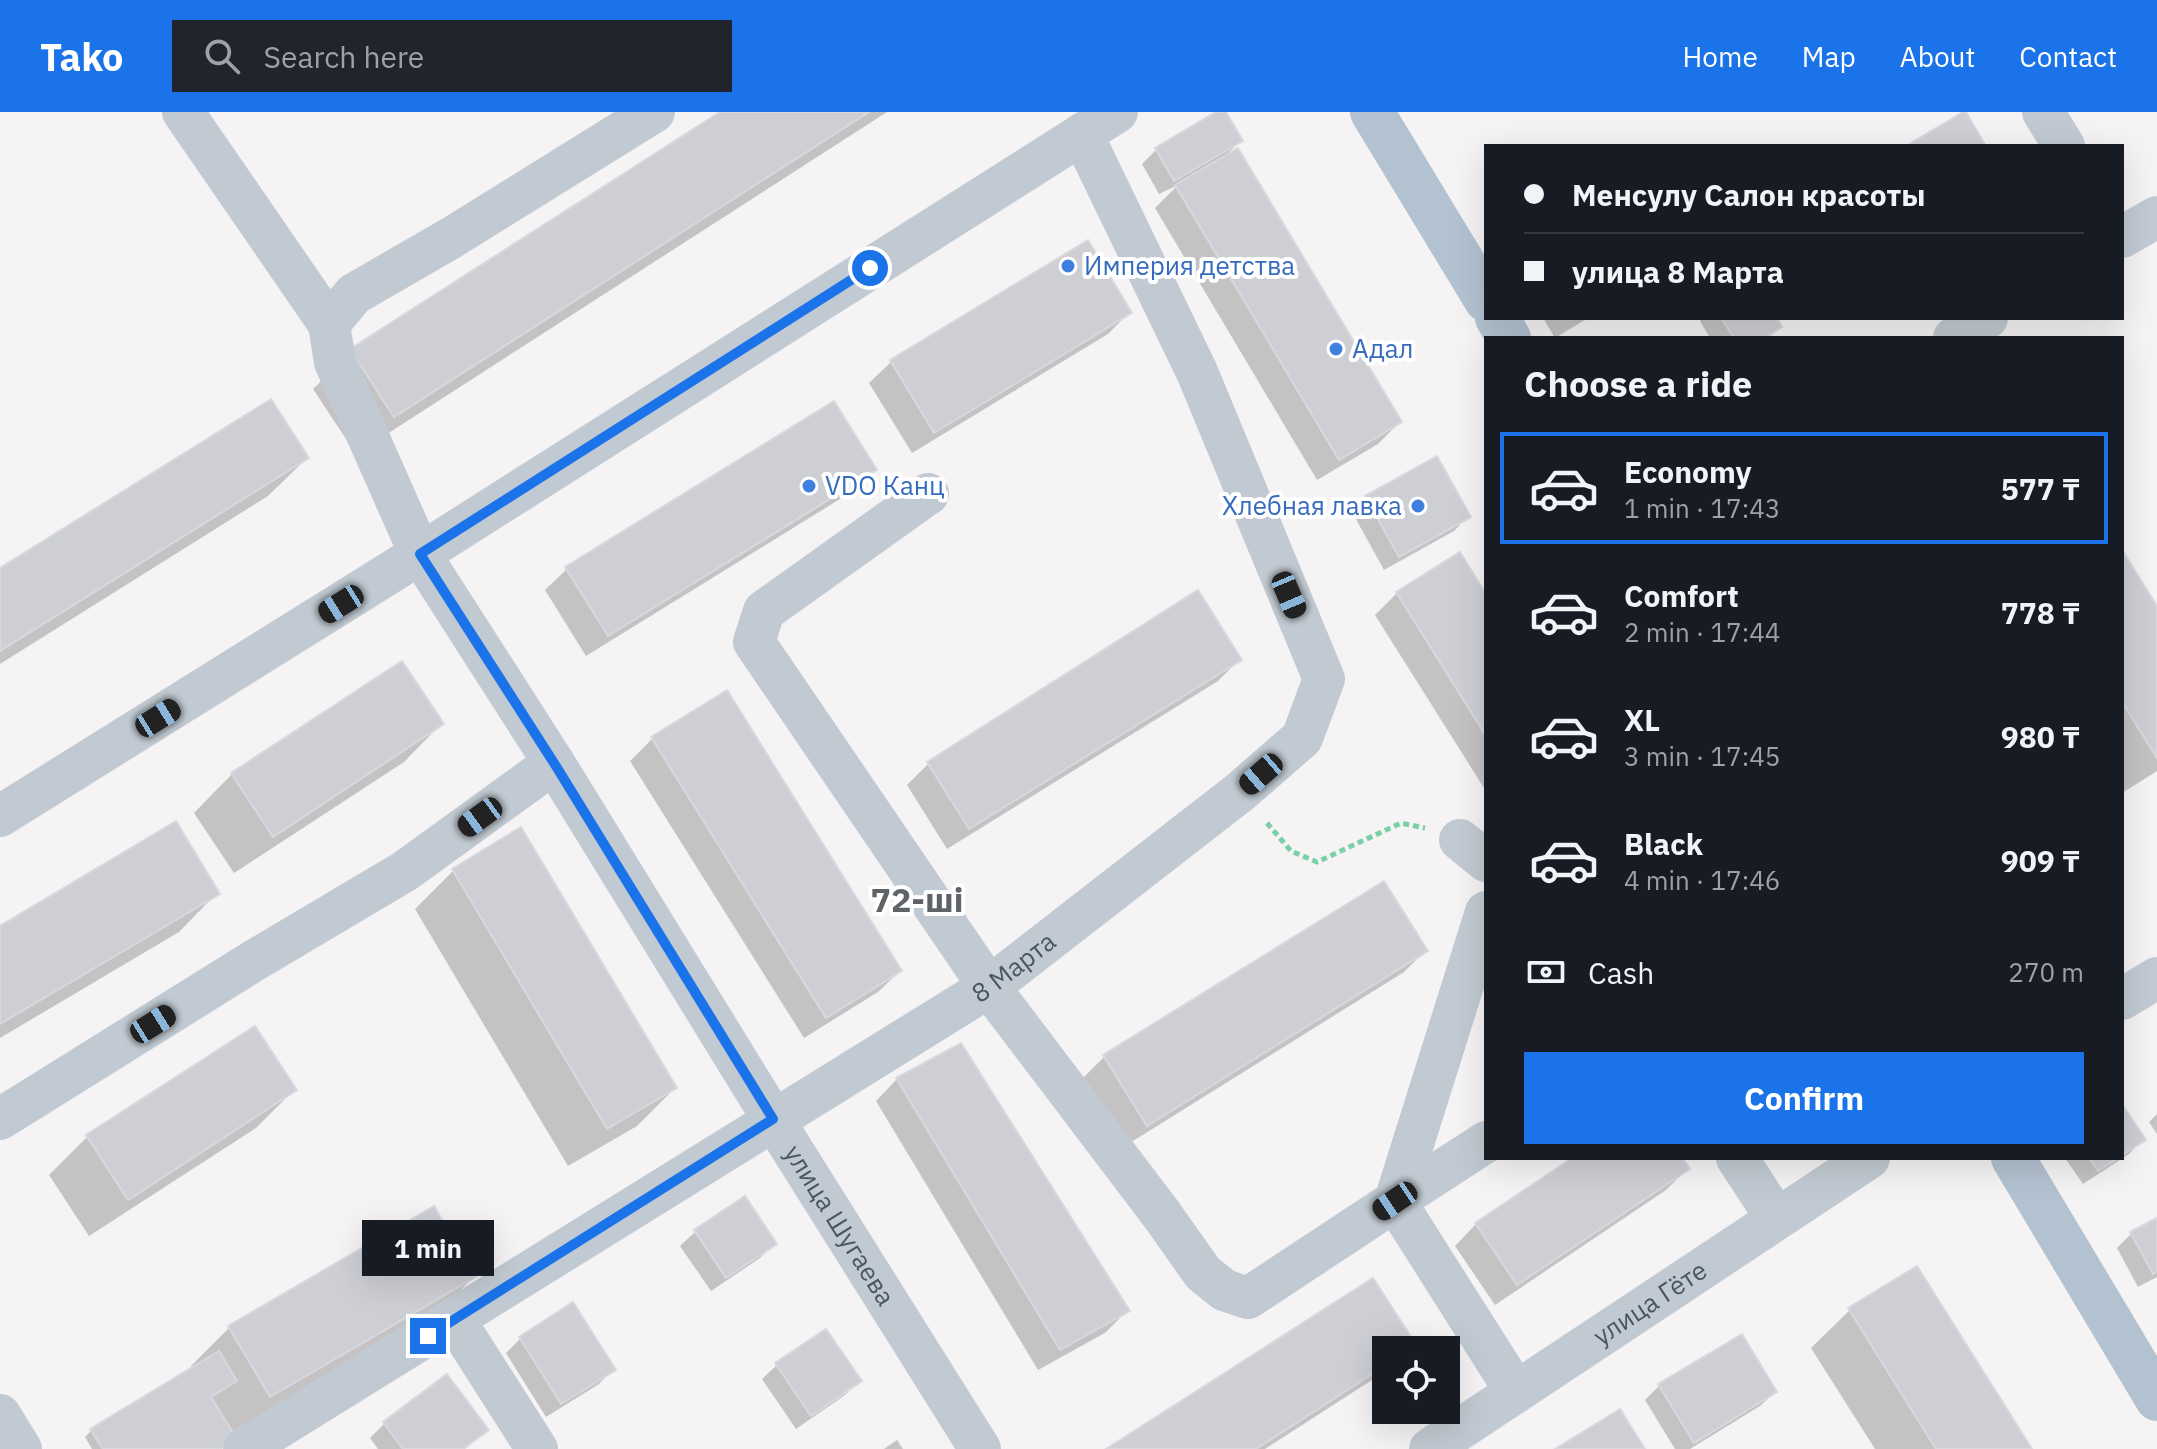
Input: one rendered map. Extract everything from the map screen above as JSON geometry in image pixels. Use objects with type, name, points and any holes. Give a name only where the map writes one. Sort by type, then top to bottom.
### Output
[{"type":"main road","points":[[1372,112],[1484,297]]},
{"type":"main road","points":[[2014,1160],[2157,1399]]},
{"type":"street","points":[[183,112],[329,324],[354,294],[451,238],[654,112]]},
{"type":"street","points":[[0,816],[1117,112]]},
{"type":"street","points":[[2043,112],[2063,144]]},
{"type":"street","name":"8 Марта","points":[[244,1449],[989,987],[1240,792],[1302,738],[1324,679],[1197,372],[1082,134]]},
{"type":"street","points":[[2124,236],[2157,217]]},
{"type":"street","points":[[1957,336],[1984,320]]},
{"type":"street","name":"улица Шугаева","points":[[329,324],[335,362],[420,554],[554,763],[980,1449]]},
{"type":"street","points":[[928,494],[764,611],[754,642],[989,987],[1203,1273],[1224,1290],[1248,1298],[1484,1143]]},
{"type":"street","points":[[0,1119],[255,960],[405,871],[554,763]]},
{"type":"street","points":[[1484,918],[1395,1201],[1516,1392]]},
{"type":"street","points":[[2124,998],[2157,978]]},
{"type":"street","points":[[1738,1160],[1776,1218]]},
{"type":"street","name":"улица Гёте","points":[[1430,1449],[1866,1160]]},
{"type":"street","points":[[454,1319],[537,1449]]},
{"type":"street","points":[[0,1415],[21,1449]]},
{"type":"path","points":[[1240,792],[1291,851],[1317,862],[1401,823],[1473,850]]},
{"type":"building","points":[[720,112],[869,112],[394,417],[350,349]]},
{"type":"building","points":[[1216,112],[1226,112],[1243,141],[1174,181],[1155,148]]},
{"type":"building","points":[[1966,112],[1985,144],[1909,144]]},
{"type":"building","points":[[1238,148],[1402,422],[1339,460],[1175,185]]},
{"type":"building","points":[[1088,240],[1132,313],[934,433],[890,360]]},
{"type":"building","points":[[1722,320],[1778,320],[1782,327],[1768,336],[1733,336]]},
{"type":"building","points":[[271,399],[309,458],[0,651],[0,568]]},
{"type":"building","points":[[834,401],[877,470],[608,636],[565,567]]},
{"type":"building","name":"Хлебная лавка","points":[[1437,456],[1471,517],[1399,557],[1365,496]]},
{"type":"building","points":[[1460,552],[1484,591],[1484,733],[1396,592]]},
{"type":"building","points":[[2124,553],[2157,606],[2157,758],[2124,705]]},
{"type":"building","points":[[1198,590],[1242,660],[969,829],[927,762]]},
{"type":"building","points":[[402,661],[444,724],[273,837],[231,773]]},
{"type":"building","points":[[727,690],[902,971],[826,1018],[651,737]]},
{"type":"building","points":[[176,821],[220,894],[0,1024],[0,926]]},
{"type":"building","points":[[521,827],[677,1088],[607,1129],[452,869]]},
{"type":"building","points":[[1384,881],[1428,951],[1147,1126],[1103,1055]]},
{"type":"building","points":[[255,1026],[297,1090],[128,1200],[86,1135]]},
{"type":"building","points":[[961,1043],[1130,1311],[1060,1350],[896,1078]]},
{"type":"building","points":[[2124,1107],[2146,1140],[2124,1154]]},
{"type":"building","points":[[1569,1160],[1684,1160],[1690,1169],[1517,1285],[1475,1223]]},
{"type":"building","points":[[2090,1160],[2115,1160],[2098,1171]]},
{"type":"building","points":[[745,1196],[777,1244],[726,1278],[694,1230]]},
{"type":"building","points":[[434,1206],[476,1277],[270,1397],[228,1326]]},
{"type":"building","points":[[2157,1218],[2157,1271],[2153,1274],[2130,1232]]},
{"type":"building","points":[[1917,1266],[2032,1449],[1936,1449],[1848,1308]]},
{"type":"building","points":[[1373,1278],[1411,1336],[1372,1336],[1372,1374],[1256,1449],[1106,1449]]},
{"type":"building","points":[[573,1302],[616,1370],[561,1404],[519,1337]]},
{"type":"building","points":[[826,1329],[862,1381],[811,1416],[775,1363]]},
{"type":"building","points":[[1742,1334],[1777,1392],[1694,1443],[1658,1384]]},
{"type":"building","points":[[219,1351],[237,1381],[211,1397],[237,1439],[219,1449],[103,1449],[90,1429]]},
{"type":"building","points":[[447,1374],[489,1430],[463,1449],[403,1449],[383,1422]]},
{"type":"building","points":[[1620,1409],[1645,1449],[1555,1449]]},
{"type":"place","name":"Империя детства","points":[[1068,266]]},
{"type":"place","name":"Адал","points":[[1336,349]]},
{"type":"place","name":"VDO Канц","points":[[809,486]]},
{"type":"place","name":"Хлебная лавка","points":[[1418,506]]},
{"type":"district","name":"72-ші","points":[[917,900]]},
{"type":"route","points":[[428,1336],[773,1119],[554,763],[420,554],[870,268]]}]
